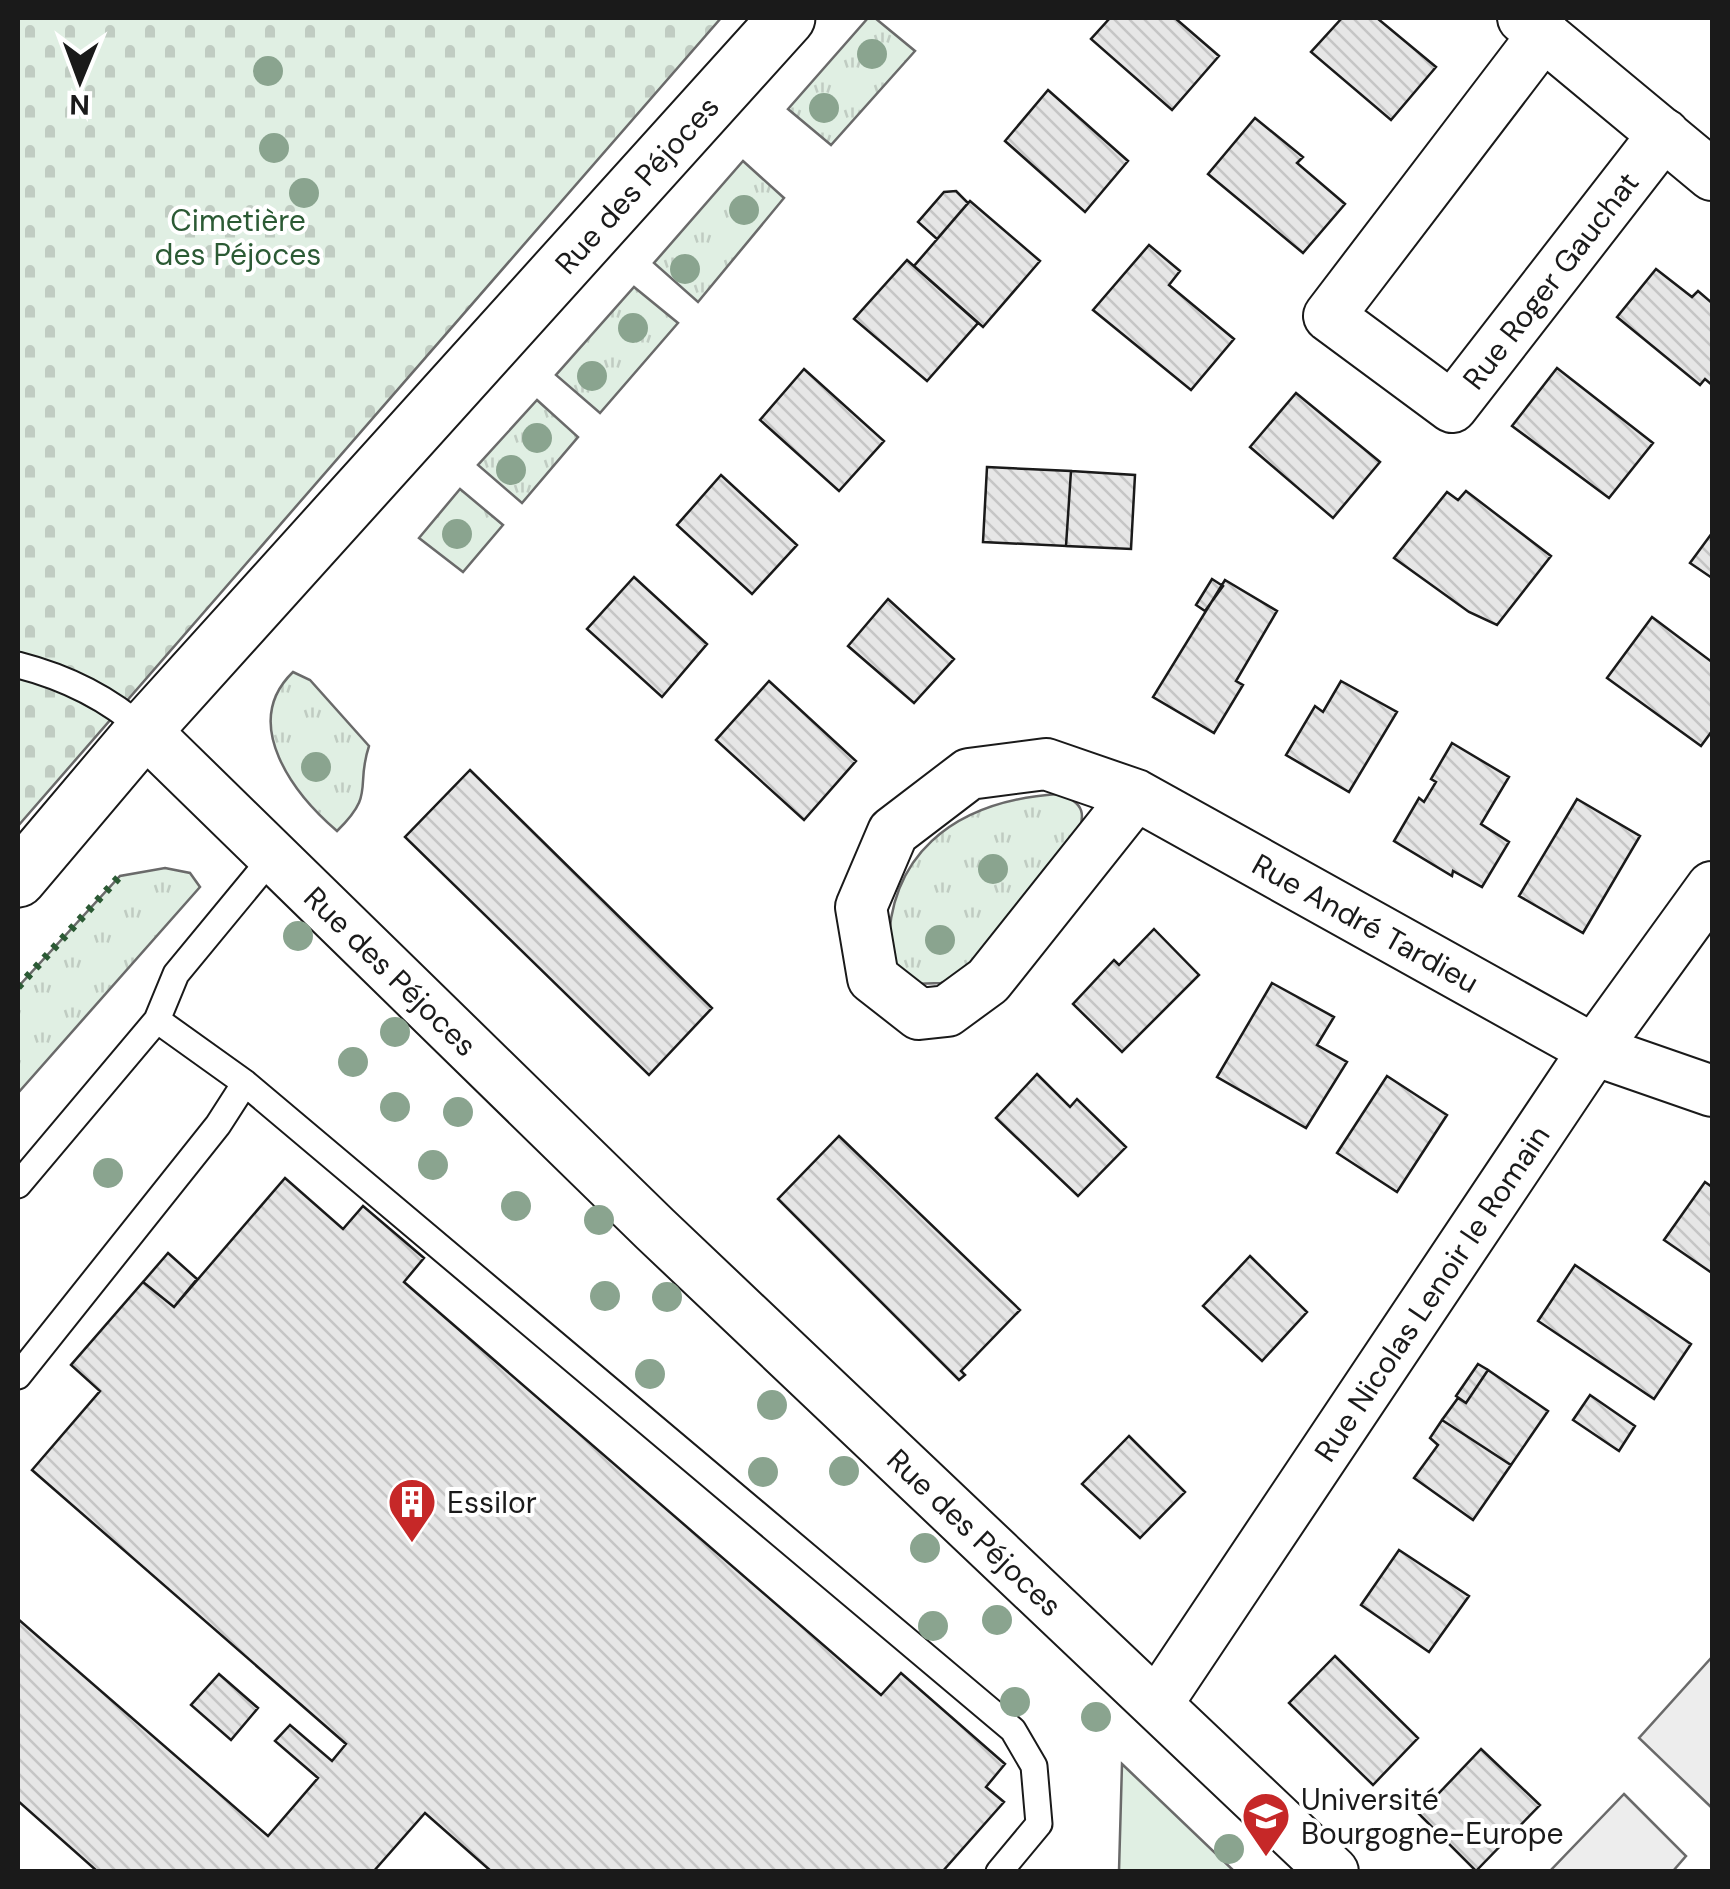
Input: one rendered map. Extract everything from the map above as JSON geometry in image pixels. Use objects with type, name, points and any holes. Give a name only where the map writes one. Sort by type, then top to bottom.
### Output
[{"type":"street","name":"Rue des Péjoces","points":[[787,18],[144,730],[276,854],[656,1229],[1333,1872]]},
{"type":"street","name":"Rue Roger Gauchat","points":[[1664,134],[1452,407],[1328,316],[1534,26],[1664,134],[1712,175]]},
{"type":"street","points":[[18,879],[144,730]]},
{"type":"street","name":"Rue André Tardieu","points":[[1136,795],[988,981],[946,1011],[919,1014],[873,978],[861,907],[894,832],[969,774],[1046,764],[1136,795],[1594,1050],[1712,1092]]},
{"type":"street","name":"Rue Nicolas Lenoir le Romain","points":[[1158,1702],[1594,1050],[1712,887]]},
{"type":"lane","points":[[18,665],[49,673],[120,708],[144,730]]},
{"type":"lane","points":[[18,1186],[158,1020],[176,974],[276,854]]},
{"type":"lane","points":[[158,1020],[245,1083],[1013,1730],[1034,1766],[1039,1824],[999,1872]]},
{"type":"lane","points":[[18,1376],[218,1125],[245,1083]]},
{"type":"green space","name":"Cimetière des Péjoces","points":[[18,18],[721,18],[18,826]]},
{"type":"green space","points":[[868,18],[875,18],[915,51],[831,145],[788,109]]},
{"type":"green space","points":[[743,161],[784,198],[698,302],[654,263]]},
{"type":"green space","points":[[634,287],[678,323],[600,413],[556,375]]},
{"type":"green space","points":[[537,400],[578,437],[522,503],[478,465]]},
{"type":"green space","points":[[460,489],[503,525],[463,572],[419,538]]},
{"type":"green space","points":[[293,672],[310,680],[369,746],[361,798],[337,831],[290,779],[272,736],[271,714],[278,692]]},
{"type":"green space","points":[[1058,794],[1074,801],[1081,811],[1075,840],[959,976],[941,983],[913,984],[889,965],[890,926],[898,893],[912,864],[932,841],[957,822],[987,808]]},
{"type":"green space","points":[[165,868],[190,873],[200,887],[18,1093],[18,987],[120,876]]},
{"type":"green space","points":[[1122,1764],[1234,1871],[1119,1871]]},
{"type":"shaded area","points":[[1712,1657],[1712,1808],[1639,1738]]},
{"type":"shaded area","points":[[1624,1794],[1686,1856],[1673,1871],[1550,1871]]},
{"type":"building","points":[[1110,18],[1175,18],[1219,56],[1172,110],[1091,39]]},
{"type":"building","points":[[1342,18],[1377,18],[1436,67],[1391,120],[1311,52]]},
{"type":"building","points":[[1048,90],[1128,161],[1085,212],[1005,141]]},
{"type":"building","points":[[1255,118],[1303,157],[1297,163],[1345,204],[1303,253],[1208,174]]},
{"type":"building","points":[[956,191],[968,203],[937,239],[918,222],[944,192]]},
{"type":"building","points":[[970,201],[1040,261],[983,327],[914,266]]},
{"type":"building","points":[[1149,245],[1180,271],[1169,285],[1234,339],[1191,390],[1093,310]]},
{"type":"building","points":[[907,260],[978,323],[927,381],[854,319]]},
{"type":"building","points":[[1656,269],[1692,297],[1698,291],[1712,303],[1712,385],[1705,379],[1700,385],[1617,317]]},
{"type":"building","points":[[1557,368],[1653,443],[1609,498],[1512,426]]},
{"type":"building","points":[[804,369],[884,441],[839,491],[760,420]]},
{"type":"building","points":[[1296,393],[1380,462],[1333,518],[1250,447]]},
{"type":"building","points":[[987,467],[1071,471],[1066,546],[983,542]]},
{"type":"building","points":[[1071,471],[1135,475],[1131,549],[1066,546]]},
{"type":"building","points":[[721,475],[797,545],[752,594],[677,525]]},
{"type":"building","points":[[1466,491],[1551,556],[1497,625],[1469,612],[1394,558],[1447,492],[1458,500]]},
{"type":"building","points":[[1712,533],[1712,578],[1690,563]]},
{"type":"building","points":[[634,577],[707,644],[662,697],[587,629]]},
{"type":"building","points":[[1212,579],[1223,586],[1205,611],[1196,605]]},
{"type":"building","points":[[1225,580],[1277,611],[1236,681],[1243,685],[1214,733],[1153,697]]},
{"type":"building","points":[[888,599],[954,659],[914,703],[848,646]]},
{"type":"building","points":[[1652,617],[1712,662],[1712,731],[1701,746],[1607,678]]},
{"type":"building","points":[[769,681],[856,761],[804,820],[716,740]]},
{"type":"building","points":[[1341,681],[1397,712],[1349,792],[1286,755],[1315,706],[1323,712]]},
{"type":"building","points":[[1452,743],[1509,777],[1481,824],[1509,842],[1482,887],[1453,871],[1452,876],[1394,841],[1419,798],[1424,802],[1436,782],[1431,779]]},
{"type":"building","points":[[470,770],[712,1008],[649,1075],[405,837]]},
{"type":"building","points":[[1577,799],[1640,836],[1583,933],[1519,896]]},
{"type":"building","points":[[1154,929],[1199,975],[1122,1052],[1073,1004],[1114,960],[1119,965]]},
{"type":"building","points":[[1272,983],[1334,1017],[1317,1045],[1347,1062],[1306,1128],[1217,1077]]},
{"type":"building","points":[[1037,1074],[1070,1107],[1077,1099],[1126,1147],[1078,1196],[996,1118]]},
{"type":"building","points":[[1387,1076],[1447,1115],[1397,1192],[1337,1153]]},
{"type":"building","points":[[839,1136],[1020,1310],[961,1371],[965,1375],[959,1380],[778,1199]]},
{"type":"building","name":"Essilor","points":[[285,1178],[343,1229],[363,1206],[424,1258],[404,1282],[881,1695],[901,1673],[1005,1764],[986,1787],[1004,1802],[942,1872],[492,1872],[425,1813],[373,1872],[98,1872],[18,1801],[18,1619],[268,1836],[318,1778],[275,1741],[290,1725],[332,1761],[346,1744],[32,1470],[100,1391],[71,1365],[143,1282],[174,1307]]},
{"type":"building","points":[[1705,1182],[1712,1187],[1712,1273],[1664,1240]]},
{"type":"building","points":[[168,1253],[197,1279],[174,1307],[143,1282]]},
{"type":"building","points":[[1250,1256],[1307,1312],[1262,1361],[1203,1306]]},
{"type":"building","points":[[1575,1265],[1691,1344],[1654,1399],[1538,1321]]},
{"type":"building","points":[[1478,1364],[1488,1370],[1466,1403],[1456,1396]]},
{"type":"building","points":[[1488,1370],[1548,1411],[1511,1465],[1442,1420],[1458,1398],[1466,1403]]},
{"type":"building","points":[[1590,1395],[1635,1426],[1619,1451],[1573,1420]]},
{"type":"building","points":[[1442,1420],[1511,1465],[1473,1520],[1414,1478],[1438,1445],[1430,1438]]},
{"type":"building","points":[[1129,1436],[1185,1492],[1140,1538],[1082,1484]]},
{"type":"building","points":[[1399,1550],[1469,1596],[1429,1652],[1361,1605]]},
{"type":"building","points":[[1335,1656],[1418,1738],[1373,1785],[1289,1703]]},
{"type":"building","points":[[219,1674],[258,1708],[231,1740],[191,1705]]},
{"type":"building","points":[[1481,1749],[1540,1805],[1476,1871],[1419,1814]]},
{"type":"hedge","points":[[18,987],[120,876]]},
{"type":"place","name":"Essilor","points":[[412,1544]]},
{"type":"place","name":"Université Bourgogne-Europe","points":[[1266,1858]]}]
